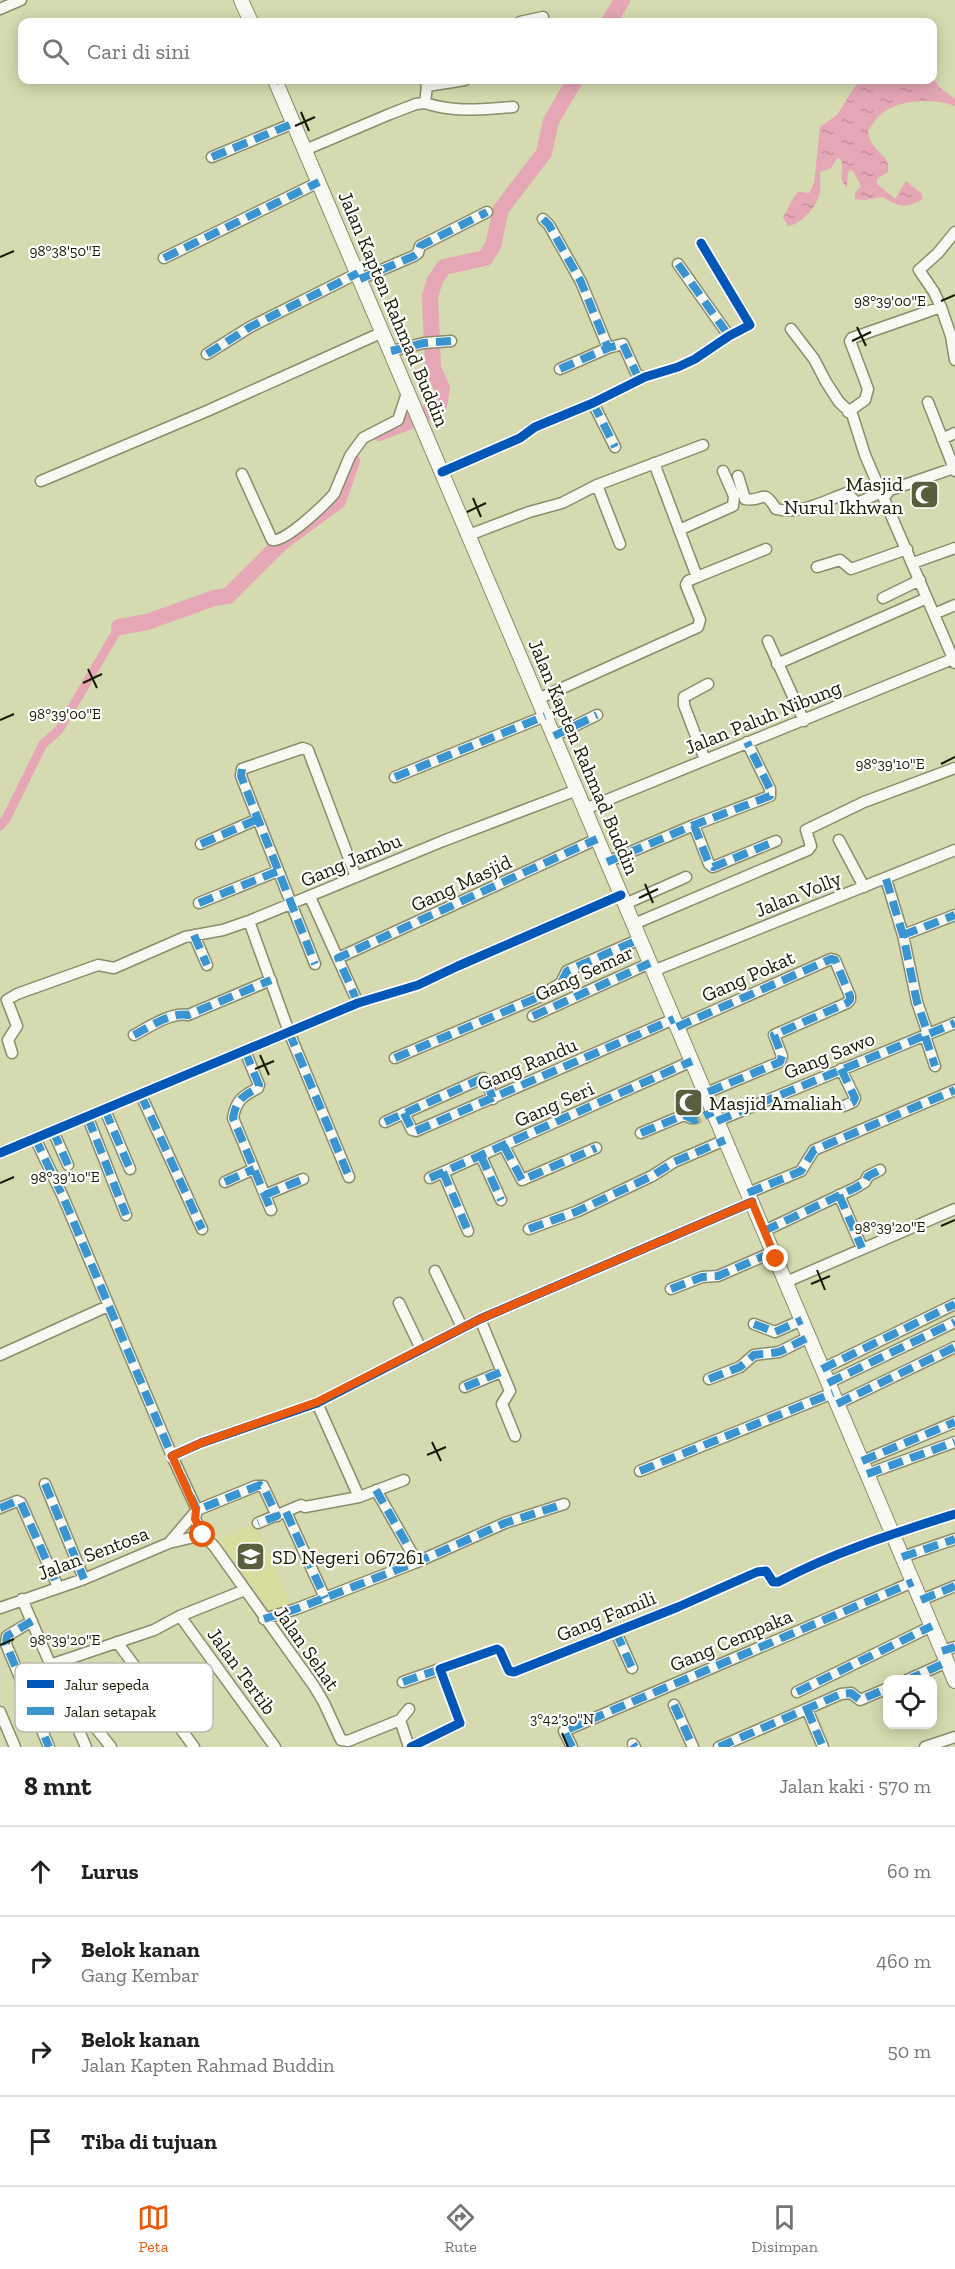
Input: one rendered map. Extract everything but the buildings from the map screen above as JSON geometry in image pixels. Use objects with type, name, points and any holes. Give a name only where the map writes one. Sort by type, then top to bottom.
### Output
[{"type":"main road","points":[[241,0],[249,18]]},
{"type":"main road","name":"Jalan Kapten Rahmad Buddin","points":[[279,84],[692,1061],[712,1116],[750,1197],[932,1626],[948,1653],[955,1681]]},
{"type":"street","points":[[0,9],[21,0]]},
{"type":"street","points":[[538,18],[543,17]]},
{"type":"street","points":[[425,103],[426,84]]},
{"type":"street","points":[[305,150],[416,104],[425,103],[442,109],[456,110],[513,107]]},
{"type":"street","points":[[212,157],[294,123]]},
{"type":"street","points":[[164,258],[319,182]]},
{"type":"street","points":[[207,354],[250,327],[359,276],[414,256],[418,253],[420,246],[487,212]]},
{"type":"street","points":[[543,219],[549,225],[581,282],[608,348]]},
{"type":"street","points":[[955,232],[938,253],[919,270],[941,307],[949,327],[955,360]]},
{"type":"street","points":[[442,472],[520,438],[535,427],[593,403],[645,377],[695,359],[750,325],[701,243]]},
{"type":"street","points":[[678,264],[729,336]]},
{"type":"street","points":[[852,417],[865,400],[868,389],[850,341],[852,338],[941,307]]},
{"type":"street","points":[[794,331],[805,345],[826,382],[852,417],[865,454],[954,660]]},
{"type":"street","points":[[41,481],[207,411],[383,332]]},
{"type":"street","points":[[391,351],[424,343],[451,341]]},
{"type":"street","points":[[560,369],[608,348],[623,344],[637,375],[645,377]]},
{"type":"street","points":[[242,474],[272,540],[278,540],[329,500],[334,494],[354,449],[366,436],[398,420],[408,393]]},
{"type":"street","points":[[738,476],[745,499],[765,496],[776,509],[786,512],[799,511],[847,493],[857,503],[954,469],[928,402]]},
{"type":"street","points":[[593,403],[615,447]]},
{"type":"street","points":[[942,439],[955,433]]},
{"type":"street","points":[[469,535],[530,512],[562,503],[597,486],[703,445]]},
{"type":"street","points":[[654,463],[697,577]]},
{"type":"street","points":[[680,530],[732,506],[734,496],[723,471]]},
{"type":"street","points":[[597,486],[620,544]]},
{"type":"street","points":[[538,699],[698,627],[700,620],[686,585],[688,581],[766,549]]},
{"type":"street","points":[[817,567],[840,560],[851,569],[907,549]]},
{"type":"street","points":[[913,563],[955,549]]},
{"type":"street","points":[[883,598],[920,580]]},
{"type":"street","points":[[777,664],[927,598]]},
{"type":"street","points":[[934,614],[955,605]]},
{"type":"street","points":[[768,641],[804,721]]},
{"type":"street","name":"Jalan Paluh Nibung","points":[[585,809],[765,734],[804,721],[954,660]]},
{"type":"street","points":[[705,760],[684,705],[684,697],[708,684]]},
{"type":"street","points":[[554,736],[597,715]]},
{"type":"street","points":[[395,777],[545,716]]},
{"type":"street","points":[[607,862],[770,796],[770,789],[749,741]]},
{"type":"street","points":[[315,963],[241,776],[242,769],[303,748],[308,750],[356,877]]},
{"type":"street","points":[[634,924],[808,850],[812,846],[806,830],[815,824],[864,802],[955,768]]},
{"type":"street","name":"Gang Jambu","points":[[12,1053],[8,1041],[17,1026],[7,1003],[9,998],[98,965],[114,968],[194,934],[223,930],[249,921],[577,790]]},
{"type":"street","points":[[201,844],[258,819]]},
{"type":"street","points":[[694,825],[709,864],[713,867],[776,841]]},
{"type":"street","name":"Gang Masjid","points":[[338,958],[597,839]]},
{"type":"street","points":[[839,840],[864,887]]},
{"type":"street","name":"Jalan Volly","points":[[652,967],[886,879],[955,850]]},
{"type":"street","points":[[199,903],[278,871]]},
{"type":"street","points":[[1,1151],[88,1118],[358,1003],[418,985],[458,966],[623,900],[686,878]]},
{"type":"street","points":[[886,879],[903,935],[917,1002],[934,1066]]},
{"type":"street","points":[[310,897],[358,1003]]},
{"type":"street","points":[[903,935],[955,915]]},
{"type":"street","points":[[249,921],[289,1032],[349,1177]]},
{"type":"street","points":[[194,934],[207,965]]},
{"type":"street","points":[[395,1058],[539,997],[561,983],[567,971],[640,939]]},
{"type":"street","name":"Gang Pokat","points":[[676,1023],[833,959],[850,996],[849,1002],[774,1035],[782,1056],[780,1062],[705,1093]]},
{"type":"street","name":"Gang Semar","points":[[533,1016],[652,967]]},
{"type":"street","points":[[134,1035],[165,1019],[180,1014],[188,1015],[271,980]]},
{"type":"street","name":"Gang Randu","points":[[404,1113],[412,1131],[416,1131],[676,1023]]},
{"type":"street","name":"Gang Sawo","points":[[712,1116],[841,1069],[955,1023]]},
{"type":"street","points":[[245,1051],[259,1085],[258,1088],[242,1096],[236,1104],[233,1118],[271,1210]]},
{"type":"street","name":"Gang Seri","points":[[430,1178],[692,1061]]},
{"type":"street","points":[[841,1069],[855,1098],[853,1102],[844,1106]]},
{"type":"street","points":[[385,1122],[483,1078],[486,1080],[493,1099]]},
{"type":"street","points":[[172,1456],[201,1443],[317,1402],[462,1327],[750,1197],[801,1171],[814,1149],[955,1090]]},
{"type":"street","points":[[141,1095],[202,1229]]},
{"type":"street","points":[[105,1110],[130,1169]]},
{"type":"street","points":[[641,1133],[684,1115],[691,1118]]},
{"type":"street","points":[[88,1118],[126,1215]]},
{"type":"street","points":[[53,1131],[68,1165]]},
{"type":"street","points":[[35,1138],[64,1199],[196,1510],[195,1519],[203,1535],[169,1543]]},
{"type":"street","points":[[529,1229],[578,1211],[652,1176],[674,1162],[725,1140]]},
{"type":"street","points":[[504,1146],[522,1180],[596,1148]]},
{"type":"street","points":[[482,1156],[501,1200]]},
{"type":"street","points":[[225,1182],[254,1168]]},
{"type":"street","points":[[764,1231],[861,1185],[868,1176],[880,1170]]},
{"type":"street","points":[[443,1172],[468,1231]]},
{"type":"street","points":[[265,1195],[303,1179]]},
{"type":"street","points":[[839,1196],[862,1248]]},
{"type":"street","points":[[786,1282],[955,1209]]},
{"type":"street","points":[[671,1289],[702,1277],[718,1276],[773,1252]]},
{"type":"street","points":[[435,1271],[462,1327]]},
{"type":"street","points":[[399,1303],[421,1349]]},
{"type":"street","points":[[822,1369],[955,1304]]},
{"type":"street","points":[[0,1355],[108,1306]]},
{"type":"street","points":[[480,1319],[510,1392],[502,1404],[515,1436]]},
{"type":"street","points":[[754,1324],[775,1332],[802,1320]]},
{"type":"street","points":[[833,1394],[955,1322]]},
{"type":"street","points":[[709,1379],[740,1367],[754,1355],[779,1352],[809,1337]]},
{"type":"street","points":[[640,1471],[955,1347]]},
{"type":"street","points":[[465,1388],[501,1372]]},
{"type":"street","points":[[317,1402],[359,1497]]},
{"type":"street","points":[[864,1467],[955,1422]]},
{"type":"street","points":[[864,1467],[955,1442]]},
{"type":"street","points":[[258,1523],[301,1505],[305,1507],[359,1497],[404,1480]]},
{"type":"street","points":[[45,1484],[84,1579]]},
{"type":"street","points":[[196,1510],[260,1485],[281,1514],[325,1598]]},
{"type":"street","points":[[376,1490],[417,1563]]},
{"type":"street","points":[[0,1508],[17,1501],[21,1503],[58,1587]]},
{"type":"street","points":[[264,1618],[325,1598],[417,1563],[505,1523],[564,1504]]},
{"type":"street","name":"Jalan Sentosa","points":[[0,1608],[84,1579],[169,1543],[196,1510]]},
{"type":"street","points":[[892,1533],[955,1514]]},
{"type":"street","name":"Gang Famili","points":[[440,1670],[497,1649],[500,1650],[509,1671],[514,1672],[616,1632],[757,1572],[766,1571],[774,1582],[778,1582],[838,1554],[892,1533]]},
{"type":"street","name":"Jalan Sehat","points":[[203,1535],[214,1546],[319,1694],[341,1740],[348,1741],[400,1720]]},
{"type":"street","points":[[902,1557],[955,1539]]},
{"type":"street","name":"Gang Cempaka","points":[[572,1747],[564,1731],[913,1582]]},
{"type":"street","points":[[921,1600],[955,1586]]},
{"type":"street","points":[[57,1663],[154,1630],[180,1616],[245,1590]]},
{"type":"street","points":[[22,1599],[50,1663]]},
{"type":"street","name":"Jalan Tertib","points":[[180,1616],[275,1747]]},
{"type":"street","points":[[15,1666],[6,1644],[7,1635],[32,1621]]},
{"type":"street","points":[[797,1692],[932,1626]]},
{"type":"street","points":[[616,1632],[632,1668]]},
{"type":"street","points":[[117,1642],[132,1663]]},
{"type":"street","points":[[915,1675],[948,1653]]},
{"type":"street","points":[[403,1682],[440,1670],[460,1723],[410,1747],[400,1720],[409,1709]]},
{"type":"street","points":[[719,1747],[840,1694],[851,1692],[860,1700],[883,1690]]},
{"type":"street","points":[[674,1705],[693,1747]]},
{"type":"street","points":[[807,1709],[823,1747]]},
{"type":"street","points":[[0,1712],[15,1747]]},
{"type":"street","points":[[43,1732],[49,1747]]},
{"type":"street","points":[[80,1732],[86,1747]]},
{"type":"street","points":[[99,1732],[111,1747]]},
{"type":"street","points":[[183,1732],[194,1747]]},
{"type":"street","points":[[925,1747],[955,1737]]},
{"type":"shaded area","name":"SD Negeri 067261","points":[[255,1522],[287,1596],[285,1610],[273,1614],[219,1539]]},
{"type":"water","points":[[858,84],[937,84],[955,99],[955,106],[926,101],[896,106],[880,115],[868,131],[873,144],[887,161],[888,166],[888,172],[877,179],[877,184],[895,199],[906,181],[921,193],[923,199],[902,206],[883,197],[855,199],[855,193],[861,186],[851,170],[848,172],[847,187],[844,184],[842,162],[838,157],[831,168],[820,172],[819,197],[812,208],[798,222],[788,226],[783,217],[793,199],[799,192],[809,193],[814,184],[820,127],[837,115]]},
{"type":"waterway","points":[[611,18],[622,0]]},
{"type":"waterway","points":[[379,433],[416,419],[439,406],[442,388],[433,368],[430,296],[435,280],[444,267],[485,258],[493,246],[501,209],[544,153],[551,121],[573,84]]},
{"type":"waterway","points":[[119,627],[147,622],[214,598],[228,596],[281,543],[338,501],[352,461]]},
{"type":"waterway","points":[[0,826],[6,819],[43,744],[59,730],[119,627]]},
{"type":"tunnel","points":[[691,1118],[695,1120],[705,1115]]},
{"type":"marked path","points":[[212,157],[294,123]]},
{"type":"marked path","points":[[164,258],[319,182]]},
{"type":"marked path","points":[[360,279],[414,256],[418,253],[420,246],[487,212]]},
{"type":"marked path","points":[[543,219],[549,225],[581,282],[608,348],[623,344],[637,375],[645,377]]},
{"type":"marked path","points":[[678,264],[729,336]]},
{"type":"marked path","points":[[207,354],[250,327],[358,273]]},
{"type":"marked path","points":[[391,351],[424,343],[451,341]]},
{"type":"marked path","points":[[560,369],[608,348]]},
{"type":"marked path","points":[[593,403],[615,447]]},
{"type":"marked path","points":[[554,736],[597,715]]},
{"type":"marked path","points":[[395,777],[545,716]]},
{"type":"marked path","points":[[607,862],[770,796],[770,789],[747,742]]},
{"type":"marked path","points":[[242,769],[241,776],[315,964]]},
{"type":"marked path","points":[[201,844],[258,819]]},
{"type":"marked path","points":[[694,825],[709,864],[713,867],[776,841]]},
{"type":"marked path","points":[[358,1003],[338,958],[597,839]]},
{"type":"marked path","points":[[199,903],[278,871]]},
{"type":"marked path","points":[[886,879],[903,935],[917,1002],[928,1034]]},
{"type":"marked path","points":[[903,935],[955,915]]},
{"type":"marked path","points":[[194,935],[207,965]]},
{"type":"marked path","points":[[395,1058],[539,997],[561,983],[567,971],[640,939]]},
{"type":"marked path","points":[[677,1027],[831,959],[835,960],[850,1000],[774,1035],[782,1056],[780,1062],[706,1093]]},
{"type":"marked path","points":[[533,1016],[650,963]]},
{"type":"marked path","points":[[134,1035],[167,1018],[188,1015],[271,980]]},
{"type":"marked path","points":[[404,1113],[412,1130],[416,1131],[674,1019]]},
{"type":"marked path","points":[[717,1121],[955,1023]]},
{"type":"marked path","points":[[289,1032],[349,1177]]},
{"type":"marked path","points":[[925,1036],[935,1066]]},
{"type":"marked path","points":[[245,1051],[259,1085],[238,1103],[233,1118],[271,1210]]},
{"type":"marked path","points":[[430,1178],[692,1061]]},
{"type":"marked path","points":[[841,1069],[855,1098],[853,1102],[844,1106]]},
{"type":"marked path","points":[[385,1122],[483,1078],[486,1080],[493,1099]]},
{"type":"marked path","points":[[748,1193],[801,1171],[814,1150],[955,1090]]},
{"type":"marked path","points":[[141,1095],[202,1229]]},
{"type":"marked path","points":[[105,1110],[130,1169]]},
{"type":"marked path","points":[[641,1133],[684,1115],[695,1120],[713,1112]]},
{"type":"marked path","points":[[88,1118],[126,1215]]},
{"type":"marked path","points":[[53,1131],[68,1165]]},
{"type":"marked path","points":[[35,1138],[64,1199],[197,1510],[260,1485],[264,1488],[277,1516],[258,1523]]},
{"type":"marked path","points":[[529,1229],[578,1211],[652,1176],[674,1162],[725,1140]]},
{"type":"marked path","points":[[504,1146],[522,1180],[596,1148]]},
{"type":"marked path","points":[[481,1156],[501,1200]]},
{"type":"marked path","points":[[225,1182],[254,1169]]},
{"type":"marked path","points":[[764,1231],[855,1188],[865,1182],[868,1176],[880,1170]]},
{"type":"marked path","points":[[443,1172],[468,1231]]},
{"type":"marked path","points":[[265,1195],[303,1179]]},
{"type":"marked path","points":[[839,1195],[862,1248]]},
{"type":"marked path","points":[[671,1289],[702,1277],[718,1276],[773,1252]]},
{"type":"marked path","points":[[822,1369],[955,1304]]},
{"type":"marked path","points":[[754,1324],[775,1332],[802,1320]]},
{"type":"marked path","points":[[828,1383],[955,1322]]},
{"type":"marked path","points":[[709,1379],[740,1367],[754,1355],[779,1352],[809,1337]]},
{"type":"marked path","points":[[837,1404],[955,1347]]},
{"type":"marked path","points":[[465,1387],[501,1372]]},
{"type":"marked path","points":[[640,1471],[833,1393]]},
{"type":"marked path","points":[[862,1461],[955,1422]]},
{"type":"marked path","points":[[867,1474],[955,1442]]},
{"type":"marked path","points":[[45,1484],[84,1579]]},
{"type":"marked path","points":[[376,1490],[417,1562]]},
{"type":"marked path","points":[[0,1508],[17,1501],[21,1503],[58,1587]]},
{"type":"marked path","points":[[264,1619],[296,1609],[417,1562],[505,1523],[564,1504]]},
{"type":"marked path","points":[[286,1512],[325,1598]]},
{"type":"marked path","points":[[902,1557],[955,1539]]},
{"type":"marked path","points":[[572,1747],[564,1731],[913,1582]]},
{"type":"marked path","points":[[921,1600],[955,1586]]},
{"type":"marked path","points":[[15,1666],[6,1644],[7,1636],[32,1621]]},
{"type":"marked path","points":[[797,1692],[932,1626]]},
{"type":"marked path","points":[[616,1632],[632,1668]]},
{"type":"marked path","points":[[942,1651],[955,1647]]},
{"type":"marked path","points":[[918,1675],[947,1662]]},
{"type":"marked path","points":[[403,1682],[440,1669]]},
{"type":"marked path","points":[[719,1747],[841,1694],[851,1693],[860,1700],[883,1690]]},
{"type":"marked path","points":[[674,1705],[693,1747]]},
{"type":"marked path","points":[[807,1709],[823,1747]]},
{"type":"marked path","points":[[43,1732],[49,1747]]},
{"type":"cycle path","points":[[442,472],[520,438],[535,427],[593,403],[645,377],[695,359],[750,325],[701,243]]},
{"type":"cycle path","points":[[0,1153],[358,1003],[418,985],[621,895]]},
{"type":"cycle path","points":[[172,1456],[201,1443],[317,1403],[480,1319],[752,1202]]},
{"type":"cycle path","points":[[411,1747],[460,1723],[440,1669],[497,1649],[509,1671],[514,1672],[678,1607],[757,1572],[766,1571],[773,1582],[778,1582],[843,1552],[955,1514]]},
{"type":"place","name":"Masjid Nurul Ikhwan","points":[[924,495]]},
{"type":"place","name":"Masjid Amaliah","points":[[688,1103]]},
{"type":"place","name":"SD Negeri 067261","points":[[251,1557]]},
{"type":"route","points":[[203,1535],[195,1519],[196,1510],[172,1456],[201,1443],[317,1402],[480,1319],[752,1202],[776,1259]]}]
